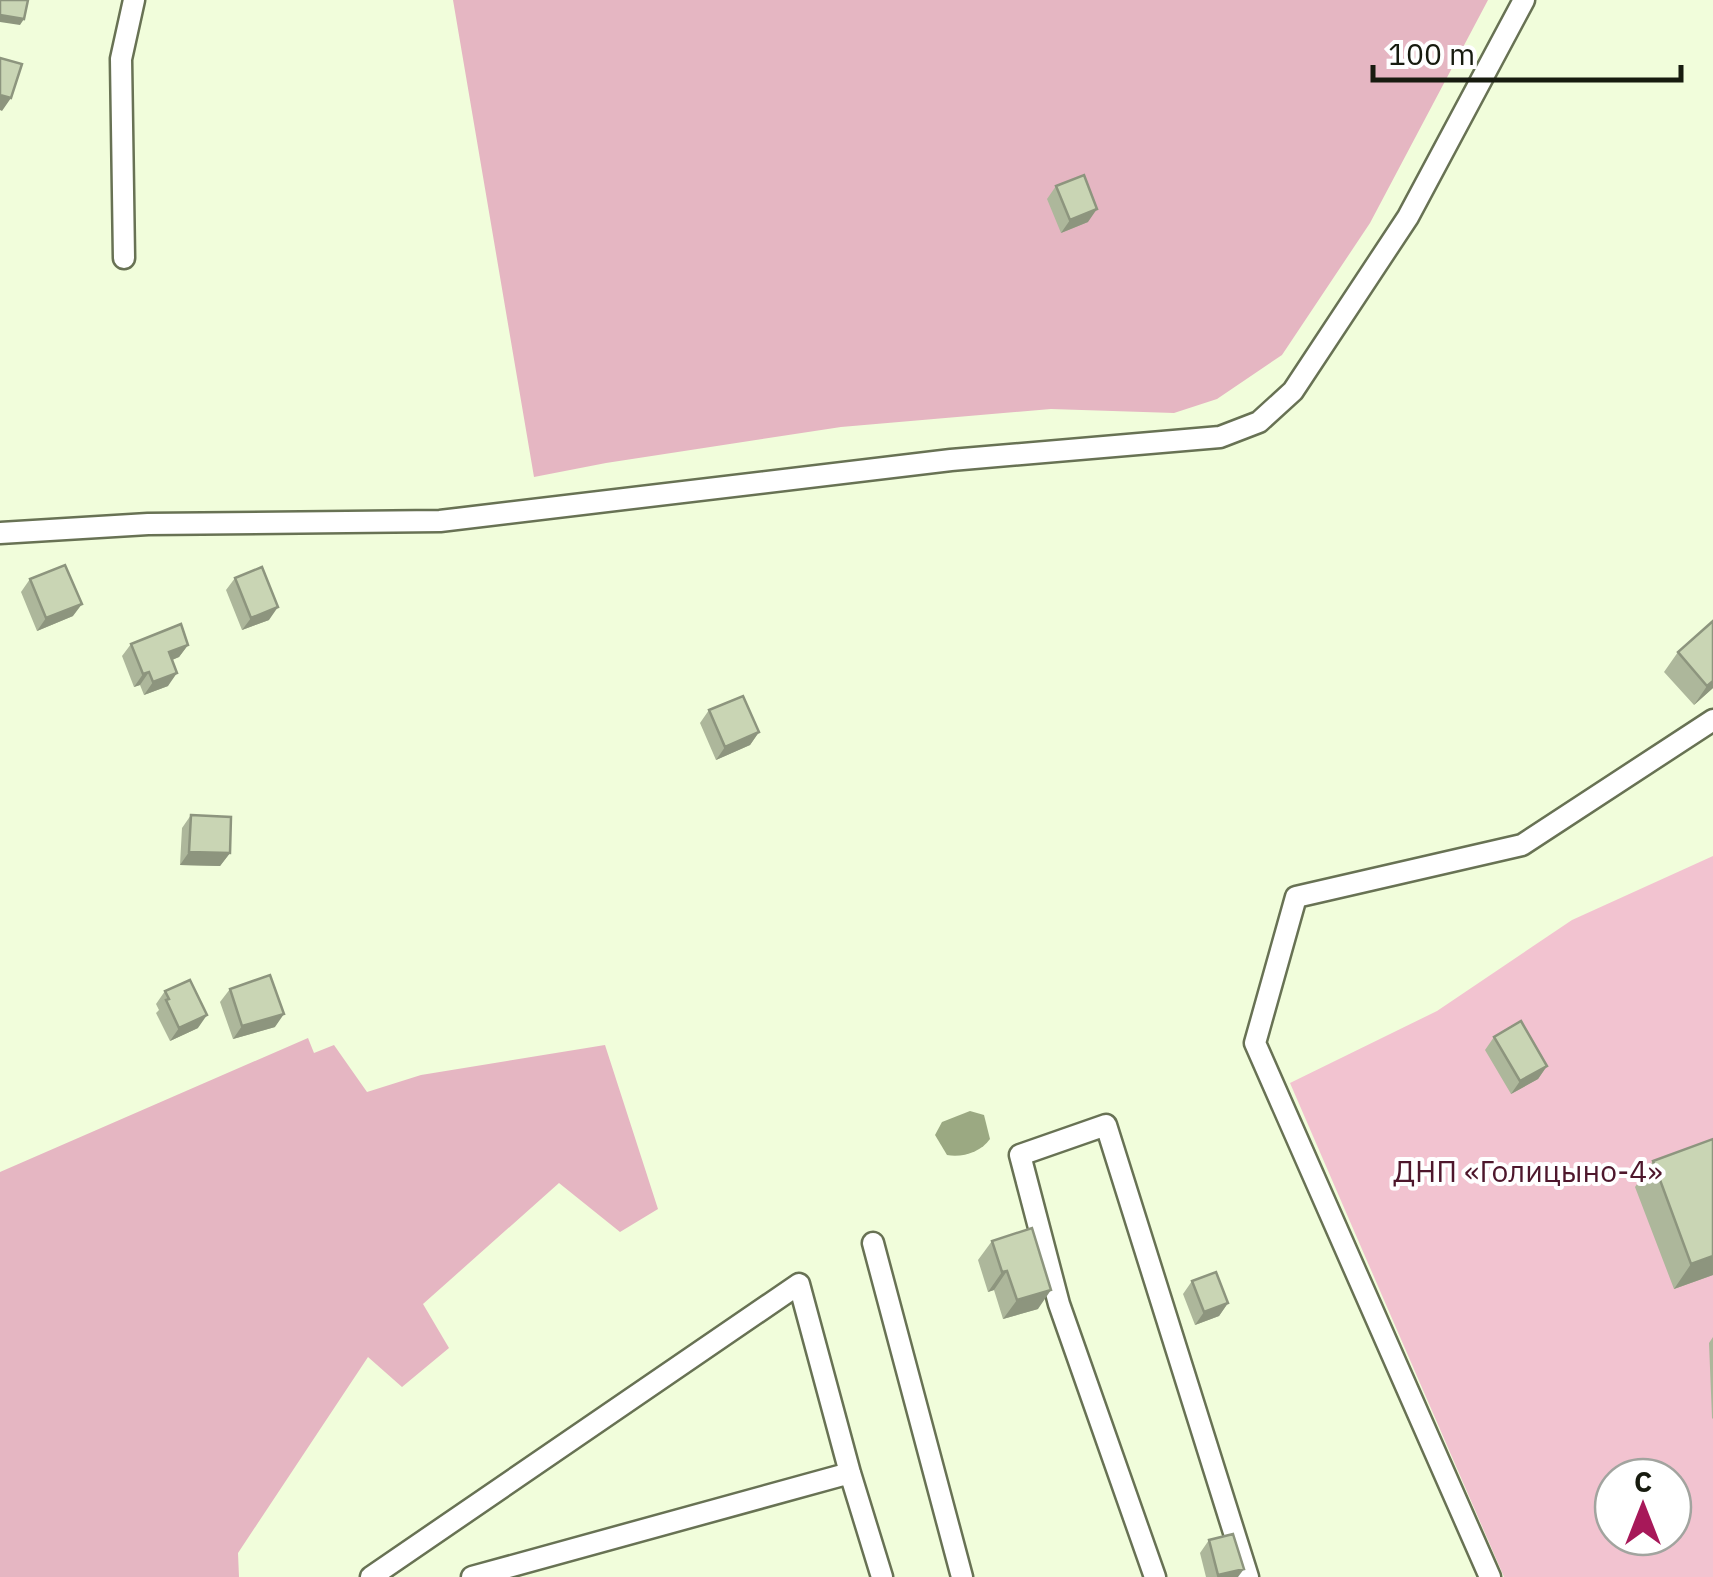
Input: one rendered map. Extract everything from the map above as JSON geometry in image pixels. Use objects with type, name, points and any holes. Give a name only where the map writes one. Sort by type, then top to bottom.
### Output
[{"type":"street","points":[[124,258],[121,60],[134,0]]},
{"type":"street","points":[[0,533],[148,524],[440,521],[951,460],[1220,438],[1259,422],[1293,391],[1408,217],[1524,0]]},
{"type":"street","points":[[1490,1577],[1255,1043],[1296,897],[1522,845],[1713,720]]},
{"type":"street","points":[[1154,1577],[1059,1304],[1020,1156],[1106,1125],[1248,1577]]},
{"type":"street","points":[[873,1243],[962,1577]]},
{"type":"street","points":[[371,1577],[799,1284],[882,1577]]},
{"type":"street","points":[[472,1577],[850,1473]]},
{"type":"green space","name":"ДНП «Голицыно-4»","points":[[1713,856],[1713,1577],[1504,1577],[1290,1083],[1437,1011],[1572,920]]},
{"type":"shaded area","points":[[453,0],[1488,0],[1370,223],[1282,355],[1217,399],[1174,413],[1051,409],[841,427],[534,477]]},
{"type":"shaded area","points":[[308,1038],[314,1053],[334,1045],[367,1092],[421,1075],[605,1045],[658,1209],[620,1232],[559,1183],[423,1304],[449,1348],[402,1387],[368,1357],[238,1553],[239,1577],[0,1577],[0,1172]]},
{"type":"shaded area","points":[[970,1111],[984,1115],[990,1139],[971,1153],[947,1155],[935,1135],[942,1122]]},
{"type":"building","points":[[0,0],[28,0],[24,19],[0,15]]},
{"type":"building","points":[[0,58],[22,64],[11,98],[0,95]]},
{"type":"building","points":[[1084,175],[1097,209],[1070,220],[1056,186]]},
{"type":"building","points":[[65,565],[82,604],[46,618],[30,579]]},
{"type":"building","points":[[262,567],[278,607],[251,618],[235,578]]},
{"type":"building","points":[[1713,621],[1713,681],[1707,686],[1678,652]]},
{"type":"building","points":[[181,624],[188,645],[169,652],[177,673],[153,682],[149,672],[143,674],[131,644]]},
{"type":"building","points":[[743,696],[759,732],[725,747],[709,710]]},
{"type":"building","points":[[191,815],[231,817],[230,853],[189,852]]},
{"type":"building","points":[[270,975],[284,1014],[242,1026],[230,989]]},
{"type":"building","points":[[190,980],[207,1015],[179,1028],[165,991]]},
{"type":"building","points":[[1521,1021],[1547,1066],[1520,1081],[1494,1037]]},
{"type":"building","points":[[1713,1139],[1713,1256],[1691,1264],[1653,1161]]},
{"type":"building","points":[[1032,1228],[1051,1290],[1017,1300],[992,1241]]},
{"type":"building","points":[[1216,1272],[1228,1303],[1204,1312],[1192,1281]]},
{"type":"building","points":[[1233,1534],[1244,1569],[1218,1575],[1209,1540]]}]
